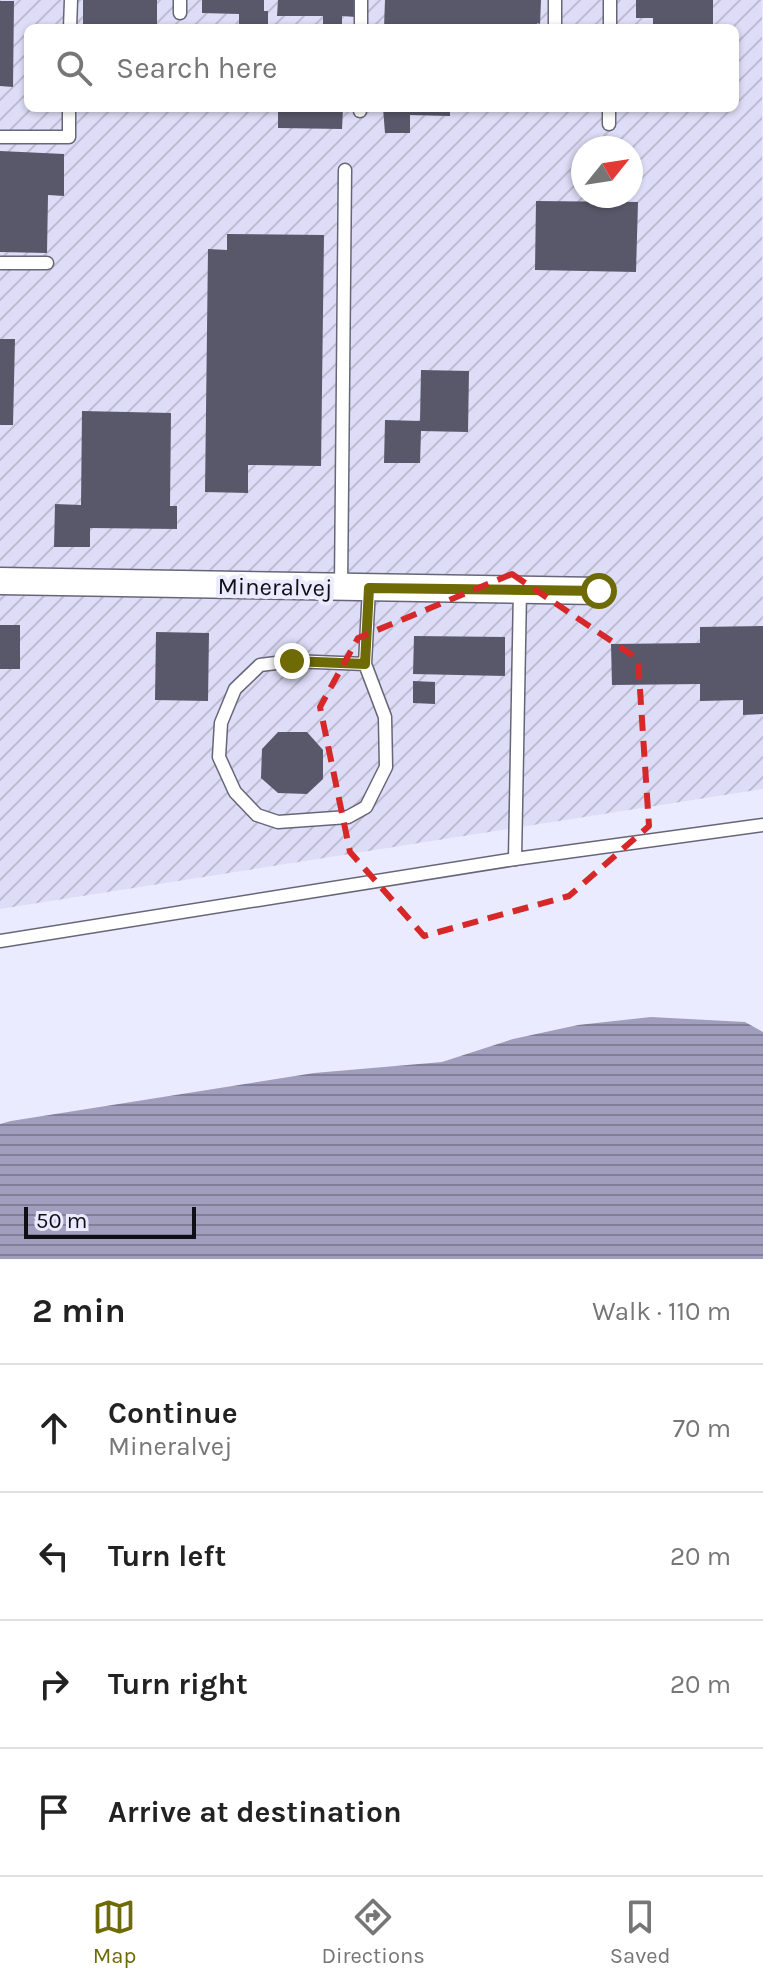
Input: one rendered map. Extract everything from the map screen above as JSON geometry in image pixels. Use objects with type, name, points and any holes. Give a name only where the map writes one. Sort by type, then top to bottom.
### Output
[{"type":"street","name":"Mineralvej","points":[[0,581],[599,591]]},
{"type":"lane","points":[[70,24],[71,0]]},
{"type":"lane","points":[[361,0],[361,24]]},
{"type":"lane","points":[[555,0],[555,24]]},
{"type":"lane","points":[[610,0],[610,24]]},
{"type":"lane","points":[[0,137],[69,137],[69,112]]},
{"type":"lane","points":[[609,112],[609,124]]},
{"type":"lane","points":[[341,588],[345,170]]},
{"type":"lane","points":[[0,263],[47,263]]},
{"type":"lane","points":[[365,664],[292,661],[260,665],[235,689],[221,723],[219,757],[235,792],[257,815],[278,822],[348,817],[366,807],[386,767],[385,717],[365,664],[369,588]]},
{"type":"lane","points":[[515,859],[520,590]]},
{"type":"lane","points":[[0,941],[515,859],[763,825]]},
{"type":"highlighted area","points":[[512,574],[638,659],[649,826],[569,896],[424,936],[350,852],[320,707],[358,638]]},
{"type":"shaded area","points":[[0,0],[762,0],[763,789],[0,909]]},
{"type":"shaded area","points":[[651,1017],[745,1022],[763,1032],[763,1259],[0,1259],[0,1124],[314,1073],[442,1062],[513,1039],[578,1025]]},
{"type":"building","points":[[83,0],[157,0],[157,24],[83,24]]},
{"type":"building","points":[[202,0],[264,0],[268,24],[239,24],[239,14],[202,13]]},
{"type":"building","points":[[278,0],[356,0],[356,17],[342,16],[342,24],[323,24],[323,16],[277,16]]},
{"type":"building","points":[[385,0],[541,0],[540,24],[384,24]]},
{"type":"building","points":[[636,0],[713,0],[713,24],[653,24],[653,18],[636,18]]},
{"type":"building","points":[[0,1],[14,1],[13,87],[0,86]]},
{"type":"building","points":[[278,112],[343,112],[342,129],[278,128]]},
{"type":"building","points":[[383,112],[450,112],[450,116],[410,115],[410,133],[385,133]]},
{"type":"building","points":[[0,151],[64,154],[64,196],[48,195],[47,253],[0,252]]},
{"type":"building","points":[[536,201],[571,201],[571,208],[638,208],[636,272],[535,270]]},
{"type":"building","points":[[227,234],[324,235],[321,466],[248,465],[248,493],[205,492],[208,249],[227,250]]},
{"type":"building","points":[[0,339],[15,339],[13,425],[0,425]]},
{"type":"building","points":[[421,370],[469,371],[468,432],[421,431],[420,463],[384,463],[385,420],[420,421]]},
{"type":"building","points":[[82,411],[171,413],[170,506],[177,506],[177,529],[90,528],[90,547],[54,547],[55,504],[81,505]]},
{"type":"building","points":[[0,625],[20,625],[20,669],[0,669]]},
{"type":"building","points":[[763,626],[763,714],[743,715],[743,700],[700,701],[700,684],[612,685],[611,644],[700,643],[700,627]]},
{"type":"building","points":[[156,632],[209,633],[208,701],[155,700]]},
{"type":"building","points":[[414,636],[505,637],[505,676],[413,674]]},
{"type":"building","points":[[413,681],[435,682],[435,704],[413,703]]},
{"type":"building","points":[[278,732],[307,732],[323,750],[323,779],[307,794],[278,793],[261,778],[262,749]]},
{"type":"route","points":[[292,661],[365,664],[369,588],[599,591]]}]
